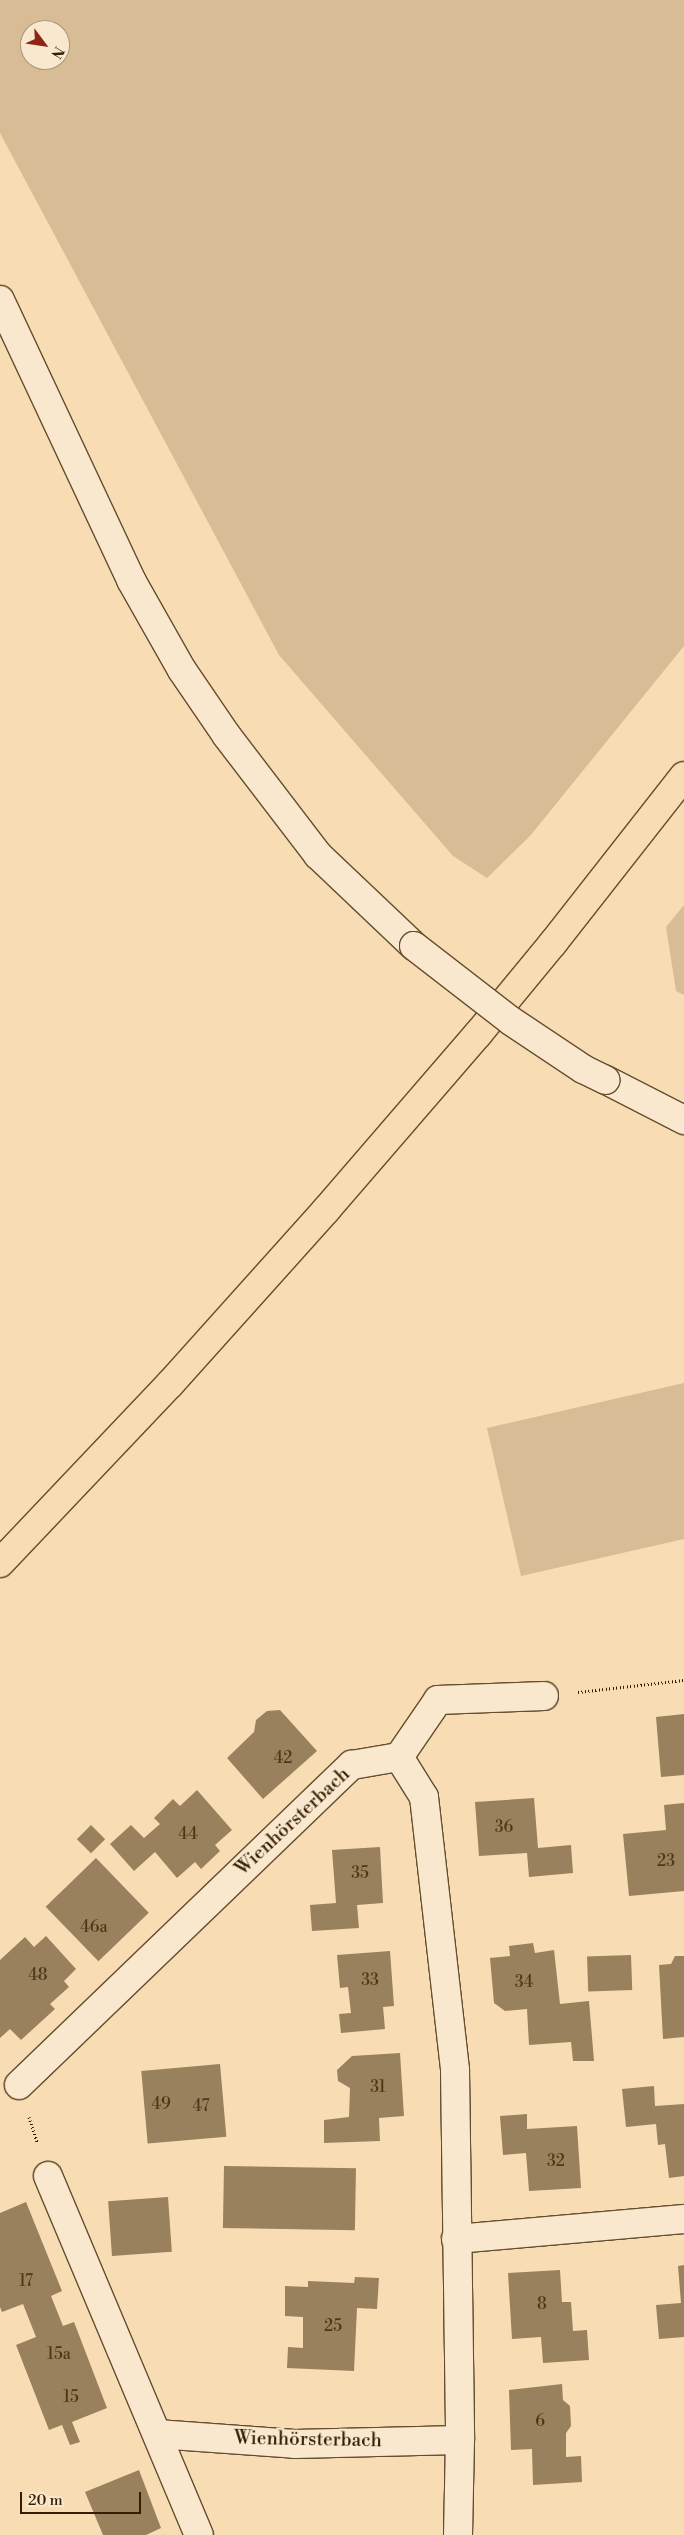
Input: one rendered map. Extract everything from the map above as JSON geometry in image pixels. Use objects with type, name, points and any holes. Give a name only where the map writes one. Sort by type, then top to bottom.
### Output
[{"type":"main road","points":[[0,1563],[170,1384],[326,1210],[490,1019],[684,776]]},
{"type":"street","points":[[0,300],[131,580],[182,670],[227,736],[318,854],[414,946],[511,1021],[583,1069],[684,1120]]},
{"type":"street","points":[[458,2535],[460,2440],[455,2070],[424,1797],[399,1757],[438,1700],[544,1696]]},
{"type":"street","name":"Wienhörsterbach","points":[[19,2085],[352,1765],[399,1757]]},
{"type":"street","points":[[48,2176],[199,2535]]},
{"type":"street","points":[[456,2239],[684,2219]]},
{"type":"street","name":"Wienhörsterbach","points":[[157,2434],[296,2444],[460,2440]]},
{"type":"path","points":[[544,1696],[684,1680]]},
{"type":"path","points":[[19,2085],[48,2176]]},
{"type":"shaded area","points":[[0,0],[684,0],[684,646],[530,836],[487,878],[453,856],[279,655],[0,133]]},
{"type":"shaded area","points":[[684,905],[684,995],[676,991],[666,927]]},
{"type":"shaded area","points":[[684,1383],[684,1539],[521,1576],[487,1428]]},
{"type":"building","points":[[280,1710],[317,1751],[263,1799],[227,1758],[254,1732],[256,1720],[267,1711]]},
{"type":"building","points":[[684,1714],[684,1775],[661,1777],[656,1717]]},
{"type":"building","points":[[197,1790],[232,1830],[215,1845],[220,1851],[201,1869],[195,1862],[177,1878],[155,1852],[134,1871],[110,1844],[131,1825],[144,1838],[160,1824],[154,1818],[173,1799],[180,1806]]},
{"type":"building","points":[[534,1798],[538,1848],[571,1845],[573,1873],[529,1877],[527,1853],[479,1856],[475,1802]]},
{"type":"building","points":[[684,1803],[684,1891],[629,1896],[623,1834],[666,1830],[664,1805]]},
{"type":"building","points":[[91,1825],[105,1839],[91,1853],[77,1839]]},
{"type":"building","points":[[380,1847],[383,1903],[357,1905],[359,1928],[312,1931],[310,1905],[336,1903],[332,1850]]},
{"type":"building","points":[[96,1858],[149,1913],[98,1961],[46,1907]]},
{"type":"building","points":[[46,1936],[76,1969],[64,1981],[69,1987],[50,2004],[55,2009],[21,2040],[10,2029],[0,2038],[0,1960],[25,1937],[34,1947]]},
{"type":"building","points":[[533,1943],[535,1953],[554,1950],[560,2004],[589,2001],[594,2061],[573,2061],[571,2042],[529,2045],[527,2009],[505,2011],[494,2003],[490,1958],[510,1956],[509,1946]]},
{"type":"building","points":[[390,1951],[394,2006],[383,2007],[385,2029],[341,2033],[339,2014],[351,2013],[348,1987],[340,1988],[337,1955]]},
{"type":"building","points":[[631,1955],[632,1990],[588,1992],[587,1957]]},
{"type":"building","points":[[675,1956],[684,1956],[684,2037],[663,2039],[659,1965],[671,1964]]},
{"type":"building","points":[[400,2053],[404,2116],[379,2118],[380,2141],[324,2143],[324,2120],[349,2117],[350,2088],[338,2081],[337,2070],[352,2056]]},
{"type":"building","points":[[220,2064],[226,2137],[148,2144],[141,2071]]},
{"type":"building","points":[[654,2086],[655,2106],[684,2104],[684,2176],[669,2178],[665,2144],[658,2145],[656,2124],[626,2127],[622,2089]]},
{"type":"building","points":[[527,2114],[527,2129],[577,2126],[581,2188],[529,2191],[526,2153],[503,2155],[500,2116]]},
{"type":"building","points":[[224,2166],[356,2168],[355,2230],[223,2228]]},
{"type":"building","points":[[168,2197],[172,2252],[112,2256],[108,2201]]},
{"type":"building","points":[[26,2202],[62,2291],[51,2296],[63,2326],[74,2322],[107,2408],[72,2422],[80,2442],[70,2445],[62,2425],[49,2430],[16,2345],[36,2337],[23,2304],[2,2312],[0,2307],[0,2213]]},
{"type":"building","points":[[684,2265],[684,2337],[659,2339],[656,2305],[681,2303],[678,2266]]},
{"type":"building","points":[[560,2270],[562,2302],[571,2302],[573,2331],[587,2330],[589,2360],[543,2363],[541,2337],[512,2339],[508,2273]]},
{"type":"building","points":[[355,2277],[379,2278],[377,2309],[357,2308],[354,2371],[287,2368],[288,2347],[303,2348],[303,2317],[285,2316],[285,2286],[308,2287],[308,2281],[354,2283]]},
{"type":"building","points":[[562,2384],[563,2400],[570,2406],[571,2426],[566,2433],[566,2457],[581,2456],[582,2482],[533,2485],[532,2449],[511,2450],[509,2390]]},
{"type":"building","points":[[139,2470],[161,2528],[146,2535],[103,2535],[85,2492]]}]
